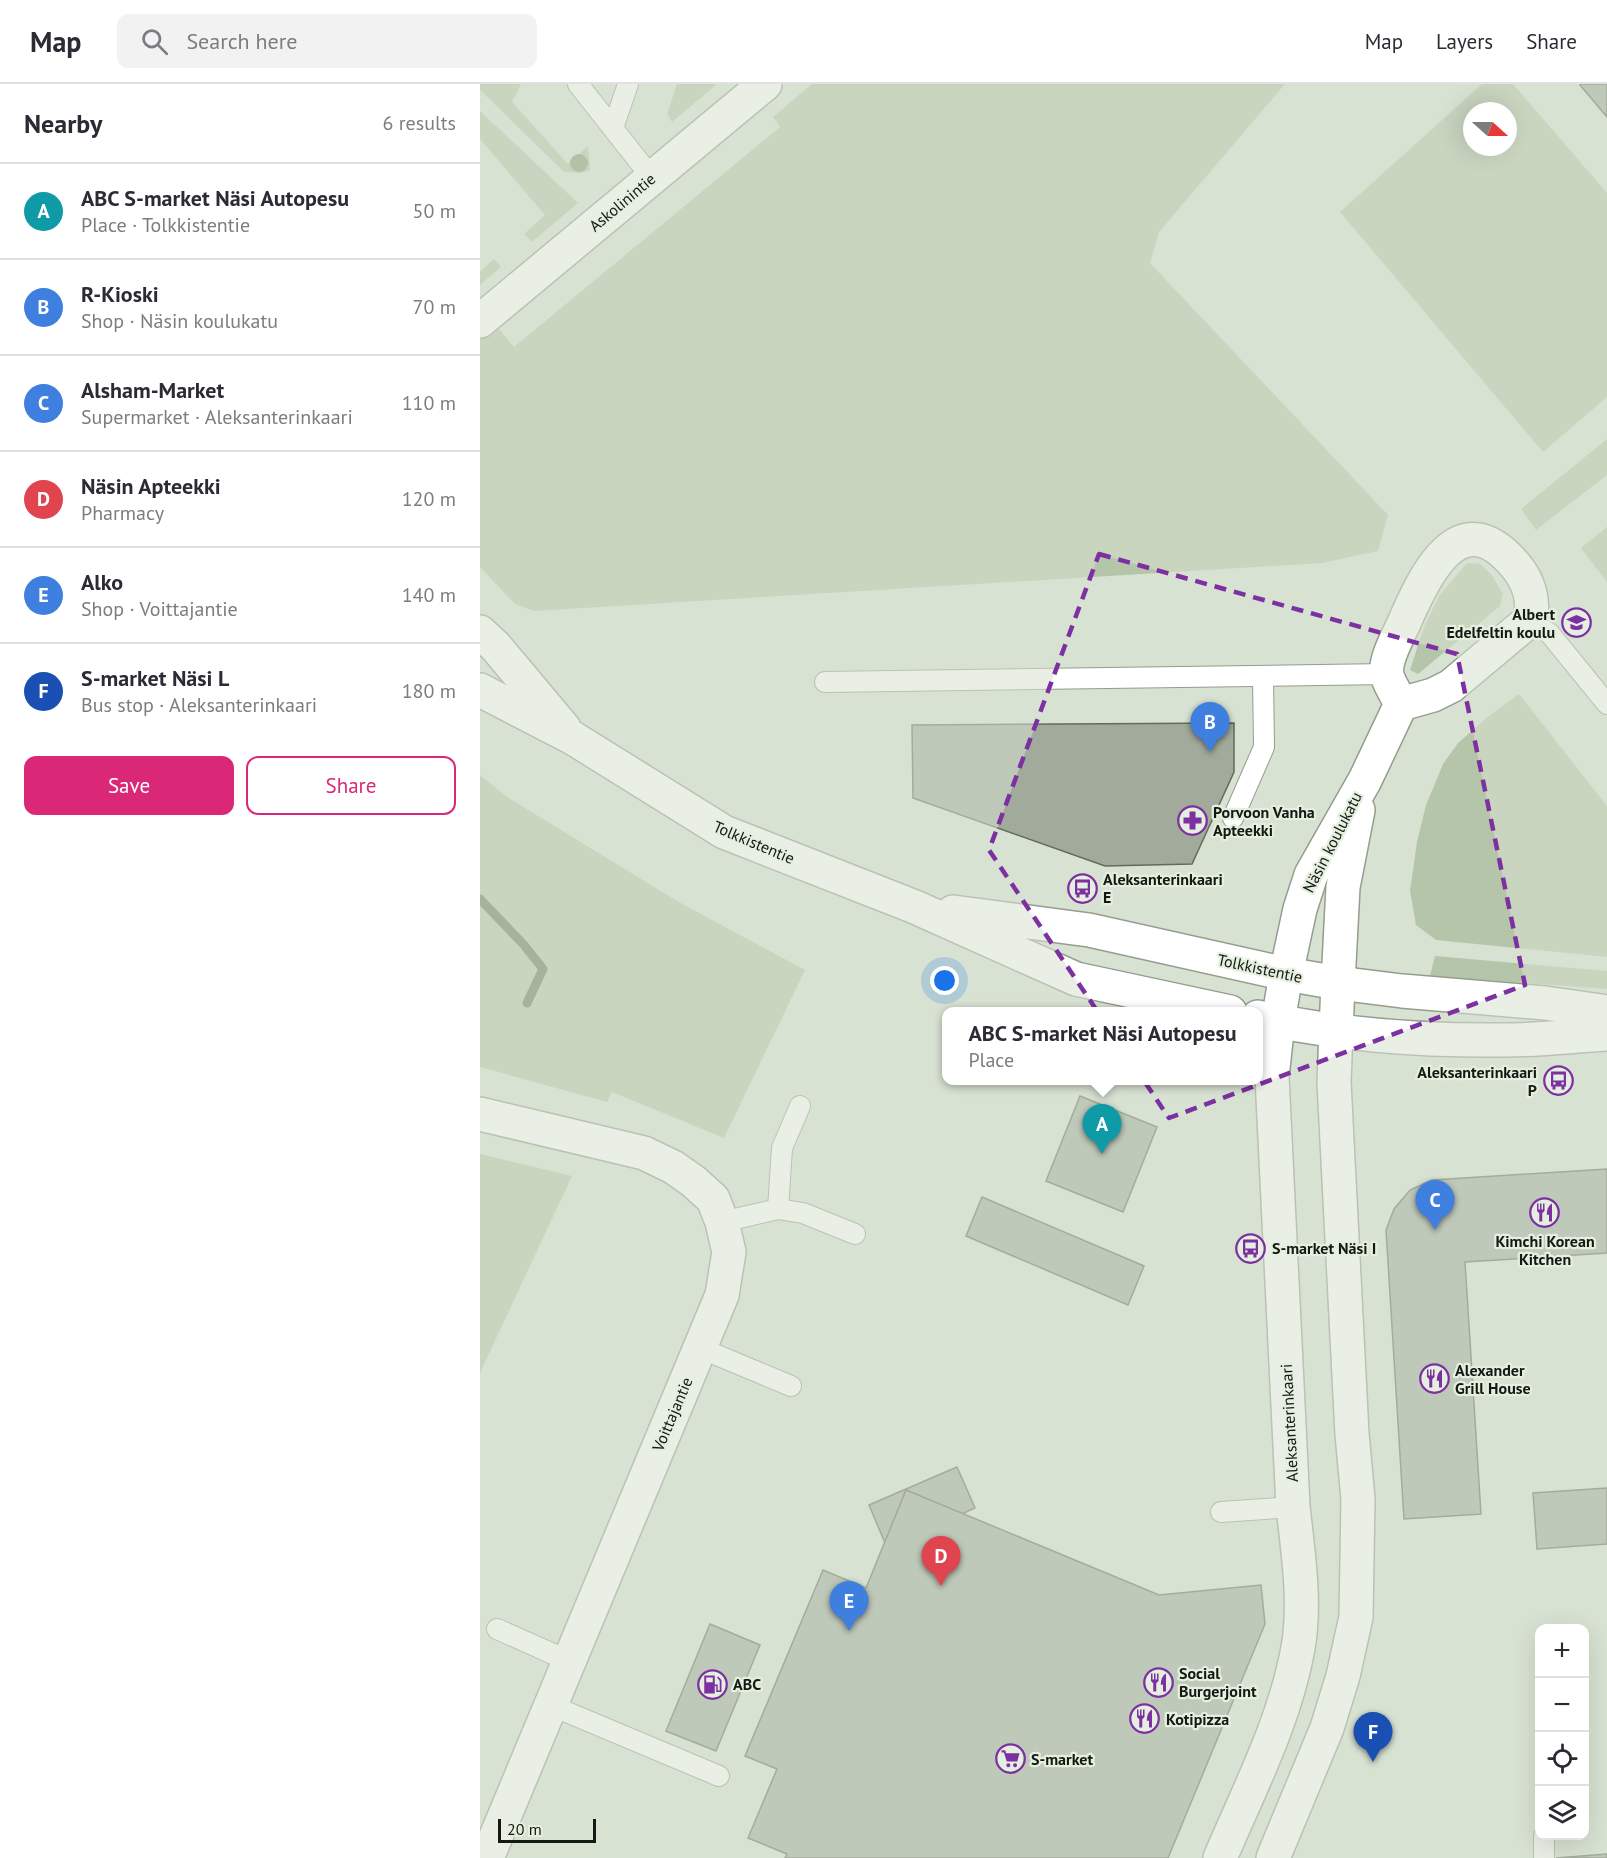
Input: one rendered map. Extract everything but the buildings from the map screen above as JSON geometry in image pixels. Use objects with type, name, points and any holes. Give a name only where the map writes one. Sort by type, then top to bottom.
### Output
[{"type":"street","name":"Askolinintie","points":[[480,321],[765,84]]},
{"type":"street","points":[[1474,538],[1491,543],[1507,555],[1520,570],[1528,586],[1534,607],[1530,620],[1451,686],[1433,695],[1401,704],[1387,674],[1391,652],[1414,598],[1431,568],[1451,546],[1474,538]]},
{"type":"street","name":"Tolkkistentie","points":[[480,632],[496,647],[573,738]]},
{"type":"street","name":"Tolkkistentie","points":[[480,690],[573,738],[724,832],[915,907],[1076,979],[1211,1007]]},
{"type":"street","name":"Näsin koulukatu","points":[[1286,974],[1300,909],[1311,875],[1365,780],[1401,704]]},
{"type":"street","name":"Näsin koulukatu","points":[[1338,983],[1343,887],[1365,780]]},
{"type":"street","name":"Tolkkistentie","points":[[915,907],[1089,930],[1286,974],[1338,983],[1402,992],[1545,1003],[1607,1012]]},
{"type":"street","name":"Aleksanterinkaari","points":[[1220,1858],[1274,1732],[1290,1687],[1298,1646],[1301,1576],[1293,1507],[1268,1020],[1286,974]]},
{"type":"street","points":[[1273,1858],[1327,1728],[1343,1676],[1356,1617],[1358,1500],[1352,1434],[1334,1082],[1338,983]]},
{"type":"street","points":[[1268,1020],[1335,1031],[1396,1037],[1507,1041],[1607,1034]]},
{"type":"street","name":"Voittajantie","points":[[480,1114],[644,1153],[673,1167],[713,1199],[722,1222],[729,1252],[722,1295],[487,1858]]},
{"type":"lane","points":[[578,84],[652,178]]},
{"type":"lane","points":[[613,128],[628,84]]},
{"type":"lane","points":[[1530,620],[1550,634],[1607,704]]},
{"type":"lane","points":[[825,682],[1387,674]]},
{"type":"lane","points":[[1233,818],[1264,747],[1263,676]]},
{"type":"lane","points":[[778,1209],[782,1148],[800,1106]]},
{"type":"lane","points":[[722,1222],[778,1209],[803,1213],[855,1234]]},
{"type":"lane","points":[[700,1348],[791,1386]]},
{"type":"lane","points":[[1221,1512],[1293,1507]]},
{"type":"lane","points":[[497,1629],[569,1661]]},
{"type":"lane","points":[[550,1705],[720,1776]]},
{"type":"lane","points":[[1544,1840],[1544,1858]]},
{"type":"highlighted area","points":[[1099,554],[1457,654],[1525,985],[1169,1118],[989,850]]},
{"type":"green space","points":[[480,84],[521,84],[512,102],[568,164],[588,146],[590,170],[582,173],[564,172],[480,90]]},
{"type":"green space","points":[[677,84],[717,84],[672,122],[667,114]]},
{"type":"green space","points":[[812,84],[1285,84],[1159,232],[1150,263],[1388,515],[1378,551],[1322,563],[534,611],[515,604],[480,567],[480,337],[495,324],[514,347],[780,127],[773,117]]},
{"type":"green space","points":[[1482,84],[1513,84],[1607,193],[1607,397],[1543,452],[1340,212]]},
{"type":"green space","points":[[480,111],[578,203],[532,242],[524,234],[545,215],[480,139]]},
{"type":"green space","points":[[494,259],[501,267],[480,285],[480,272]]},
{"type":"green space","points":[[1607,439],[1607,475],[1536,530],[1521,509]]},
{"type":"green space","points":[[1607,527],[1607,582],[1581,548]]},
{"type":"green space","points":[[1467,563],[1480,564],[1491,574],[1503,594],[1500,606],[1418,674],[1410,670],[1424,627],[1439,596]]},
{"type":"green space","points":[[1519,694],[1607,806],[1607,957],[1436,940],[1416,925],[1410,891],[1417,842],[1426,805],[1443,764],[1458,743]]},
{"type":"green space","points":[[480,775],[507,797],[677,901],[805,970],[724,1138],[612,1092],[607,1102],[480,1067]]},
{"type":"green space","points":[[1435,956],[1607,971],[1607,989],[1430,976]]},
{"type":"green space","points":[[480,1154],[572,1176],[480,1373]]},
{"type":"waterway","points":[[480,899],[524,945],[543,969],[527,1003]]},
{"type":"place","name":"Albert Edelfeltin koulu","points":[[1576,623]]},
{"type":"place","name":"R-Kioski","points":[[1210,752]]},
{"type":"place","name":"Porvoon Vanha Apteekki","points":[[1192,821]]},
{"type":"place","name":"Aleksanterinkaari E","points":[[1082,888]]},
{"type":"place","name":"Aleksanterinkaari P","points":[[1558,1081]]},
{"type":"place","name":"ABC S-market Näsi Autopesu","points":[[1102,1154]]},
{"type":"place","name":"Kimchi Korean Kitchen","points":[[1545,1213]]},
{"type":"place","name":"Alsham-Market","points":[[1435,1230]]},
{"type":"place","name":"S-market Näsi I","points":[[1251,1248]]},
{"type":"place","name":"Alexander Grill House","points":[[1434,1379]]},
{"type":"place","name":"Näsin Apteekki","points":[[941,1586]]},
{"type":"place","name":"Alko","points":[[849,1631]]},
{"type":"place","name":"Social Burgerjoint","points":[[1158,1682]]},
{"type":"place","name":"ABC","points":[[712,1684]]},
{"type":"place","name":"Kotipizza","points":[[1145,1719]]},
{"type":"place","name":"S-market","points":[[1010,1759]]},
{"type":"place","name":"S-market Näsi L","points":[[1373,1762]]}]
